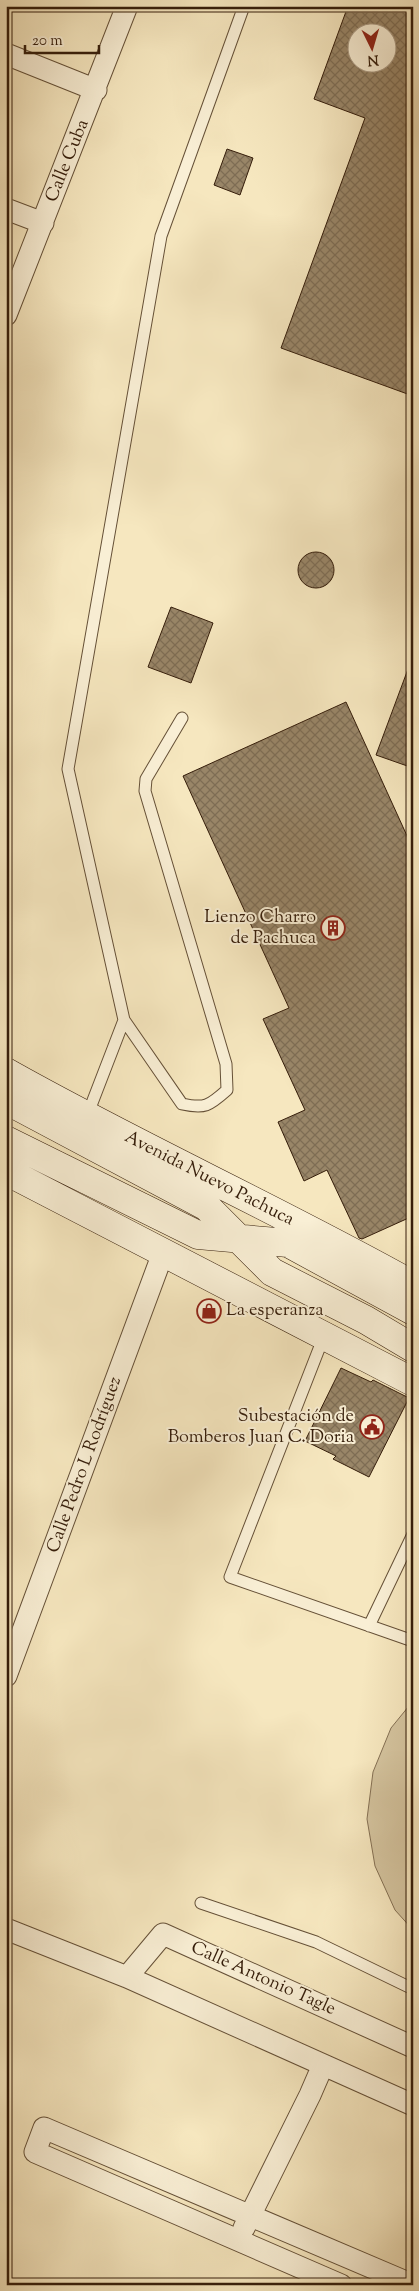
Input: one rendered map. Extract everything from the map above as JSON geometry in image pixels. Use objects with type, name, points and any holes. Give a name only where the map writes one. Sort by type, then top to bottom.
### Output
[{"type":"main road","name":"Avenida Nuevo Pachuca","points":[[6,1072],[87,1118],[341,1245],[413,1285]]},
{"type":"main road","points":[[6,1100],[207,1207],[272,1272],[366,1320],[413,1348]]},
{"type":"main road","points":[[6,1140],[198,1235],[288,1243],[413,1311]]},
{"type":"main road","points":[[6,1171],[413,1382]]},
{"type":"street","name":"Calle Cuba","points":[[6,315],[44,223],[127,6]]},
{"type":"street","points":[[6,54],[96,90]]},
{"type":"street","points":[[6,209],[44,223]]},
{"type":"street","name":"Calle Pedro L Rodríguez","points":[[6,1676],[163,1253]]},
{"type":"street","points":[[6,1930],[127,1977],[413,2105]]},
{"type":"street","name":"Calle Antonio Tagle","points":[[127,1977],[163,1934],[413,2047]]},
{"type":"street","points":[[238,2240],[323,2065]]},
{"type":"street","points":[[341,2285],[35,2152],[44,2128],[250,2216],[379,2278],[413,2285]]},
{"type":"lane","points":[[182,718],[146,779],[145,791],[226,1064],[227,1090],[213,1102],[201,1108],[182,1104],[124,1020],[68,769],[161,236],[244,6]]},
{"type":"lane","points":[[87,1118],[124,1020]]},
{"type":"lane","points":[[324,1336],[230,1577],[413,1641]]},
{"type":"lane","points":[[369,1626],[413,1534]]},
{"type":"lane","points":[[201,1903],[316,1942],[413,1989]]},
{"type":"shaded area","points":[[413,1701],[413,1930],[395,1910],[375,1866],[367,1819],[373,1772],[391,1728]]},
{"type":"building","points":[[348,6],[413,6],[413,396],[281,348],[365,118],[314,99]]},
{"type":"building","points":[[227,149],[253,158],[240,195],[214,185]]},
{"type":"building","points":[[316,552],[323,553],[329,557],[333,563],[333,577],[329,583],[323,587],[316,588],[309,587],[303,583],[299,577],[298,570],[299,563],[303,557],[309,553]]},
{"type":"building","points":[[171,607],[213,623],[191,683],[148,667]]},
{"type":"building","points":[[411,661],[413,661],[413,768],[376,755]]},
{"type":"building","name":"Lienzo Charro de Pachuca","points":[[346,702],[413,849],[413,1216],[362,1239],[359,1238],[327,1170],[304,1181],[278,1122],[305,1110],[263,1019],[289,1008],[183,776]]},
{"type":"building","points":[[341,1368],[371,1382],[373,1380],[409,1398],[369,1477],[333,1459],[336,1456],[305,1441]]},
{"type":"place","name":"Lienzo Charro de Pachuca","points":[[333,928]]},
{"type":"place","name":"La esperanza","points":[[209,1311]]},
{"type":"place","name":"Subestación de Bomberos Juan C. Doria","points":[[372,1427]]}]
